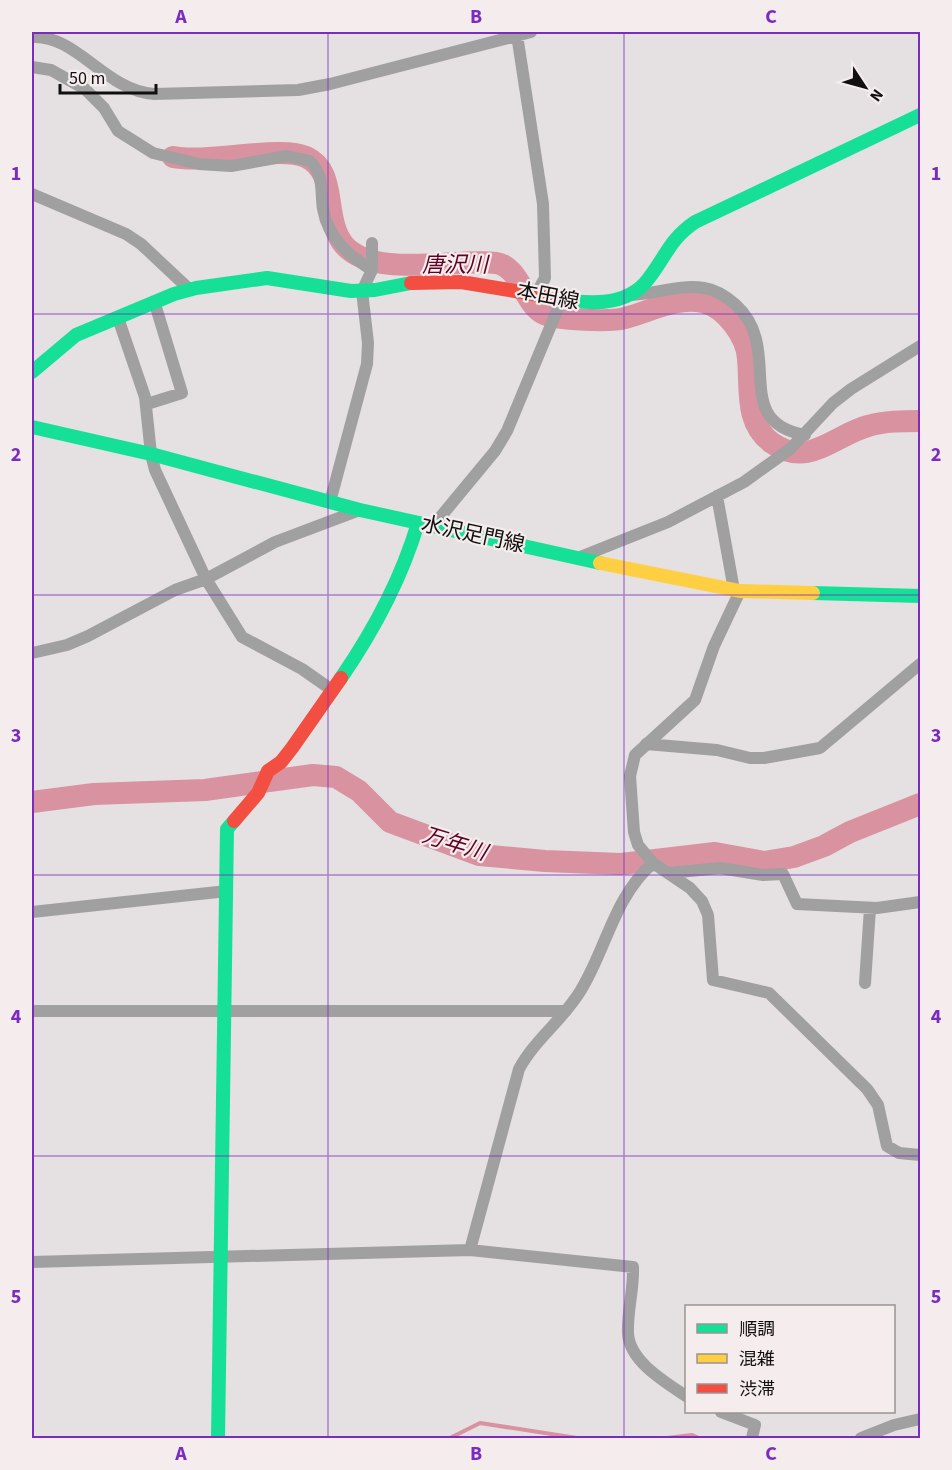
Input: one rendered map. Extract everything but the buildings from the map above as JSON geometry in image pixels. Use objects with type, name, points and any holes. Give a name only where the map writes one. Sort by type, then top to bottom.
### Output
[{"type":"street","points":[[32,37],[56,41],[125,88],[137,93],[154,94],[298,90],[330,84],[531,32]]},
{"type":"street","points":[[517,35],[543,204],[545,278],[536,294]]},
{"type":"street","points":[[32,67],[51,70],[85,89],[104,108],[118,131],[153,153],[199,164],[220,165],[287,156],[310,162],[318,170],[321,178],[323,210],[338,244],[356,261],[372,270]]},
{"type":"street","points":[[631,295],[648,280],[670,244],[695,222],[921,114]]},
{"type":"street","points":[[32,194],[126,234],[141,244],[189,289]]},
{"type":"street","points":[[330,502],[367,364],[368,344],[362,291],[372,270],[372,243]]},
{"type":"street","name":"本田線","points":[[32,372],[76,335],[189,289],[268,279],[306,287],[362,291],[418,282],[447,282],[509,288],[536,294],[560,304],[598,304],[631,295]]},
{"type":"street","points":[[631,295],[654,294],[687,286],[706,288],[727,297],[741,310],[759,345],[760,396],[764,409],[785,430],[803,437]]},
{"type":"street","points":[[147,404],[182,393],[155,304]]},
{"type":"street","points":[[433,526],[495,451],[507,431],[560,304]]},
{"type":"street","points":[[118,318],[147,404],[151,454],[155,471],[206,579],[242,637],[302,669],[332,690]]},
{"type":"street","points":[[580,557],[668,522],[744,482],[790,449],[833,403],[851,389],[921,346]]},
{"type":"street","name":"水沢足門線","points":[[32,427],[151,454],[360,510],[737,590],[921,596]]},
{"type":"street","points":[[717,496],[737,590],[695,700],[635,755],[631,765],[630,790],[634,832],[638,845],[653,863],[669,873],[702,901],[711,933],[713,980],[769,993],[776,998],[796,1022],[867,1089],[878,1105],[887,1146],[899,1153],[921,1155]]},
{"type":"street","points":[[32,653],[66,645],[88,636],[176,590],[206,579],[275,542],[360,510]]},
{"type":"street","points":[[218,1438],[227,829],[258,793],[268,771],[282,762],[376,625],[401,574],[418,523]]},
{"type":"street","points":[[646,744],[706,749],[764,758],[820,748],[921,664]]},
{"type":"street","points":[[470,1250],[519,1069],[534,1046],[566,1011],[592,971],[628,890],[653,863]]},
{"type":"street","points":[[669,873],[720,868],[763,875],[783,874],[797,904],[870,908],[921,902]]},
{"type":"street","points":[[32,912],[226,891]]},
{"type":"street","points":[[865,983],[870,908]]},
{"type":"street","points":[[32,1011],[566,1011]]},
{"type":"street","points":[[32,1262],[470,1250],[633,1267],[628,1332],[630,1347],[661,1378],[685,1395]]},
{"type":"street","points":[[724,1413],[755,1425],[752,1438]]},
{"type":"street","points":[[861,1438],[894,1425],[921,1419]]},
{"type":"waterway","name":"唐沢川","points":[[173,157],[188,159],[280,153],[306,157],[323,173],[337,234],[344,245],[357,255],[394,264],[496,263],[511,271],[531,303],[550,316],[609,320],[625,318],[683,301],[703,302],[711,305],[727,316],[744,342],[747,350],[751,404],[757,426],[772,443],[785,450],[798,453],[810,451],[868,426],[887,422],[920,421]]},
{"type":"waterway","name":"万年川","points":[[32,802],[94,794],[205,790],[313,775],[336,777],[359,791],[390,822],[479,855],[545,861],[621,864],[715,853],[764,862],[794,857],[920,804]]},
{"type":"waterway","points":[[450,1438],[480,1423],[577,1438]]},
{"type":"waterway","points":[[667,1438],[692,1435],[699,1438]]},
{"type":"traffic: fast","points":[[551,297],[604,302],[629,295],[640,288],[674,241],[695,222],[920,115]]},
{"type":"traffic: fast","points":[[32,372],[76,335],[174,294],[196,288],[267,278],[351,291],[375,290],[411,283]]},
{"type":"traffic: fast","points":[[32,427],[151,454],[360,510],[600,563]]},
{"type":"traffic: fast","points":[[341,678],[365,642],[386,604],[418,523]]},
{"type":"traffic: fast","points":[[813,593],[920,596]]},
{"type":"traffic: fast","points":[[218,1438],[227,829],[234,821]]},
{"type":"traffic: slow","points":[[600,563],[740,591],[813,593]]},
{"type":"traffic: jam","points":[[411,283],[461,282],[551,297]]},
{"type":"traffic: jam","points":[[234,821],[258,793],[268,771],[281,762],[292,748],[341,678]]}]
